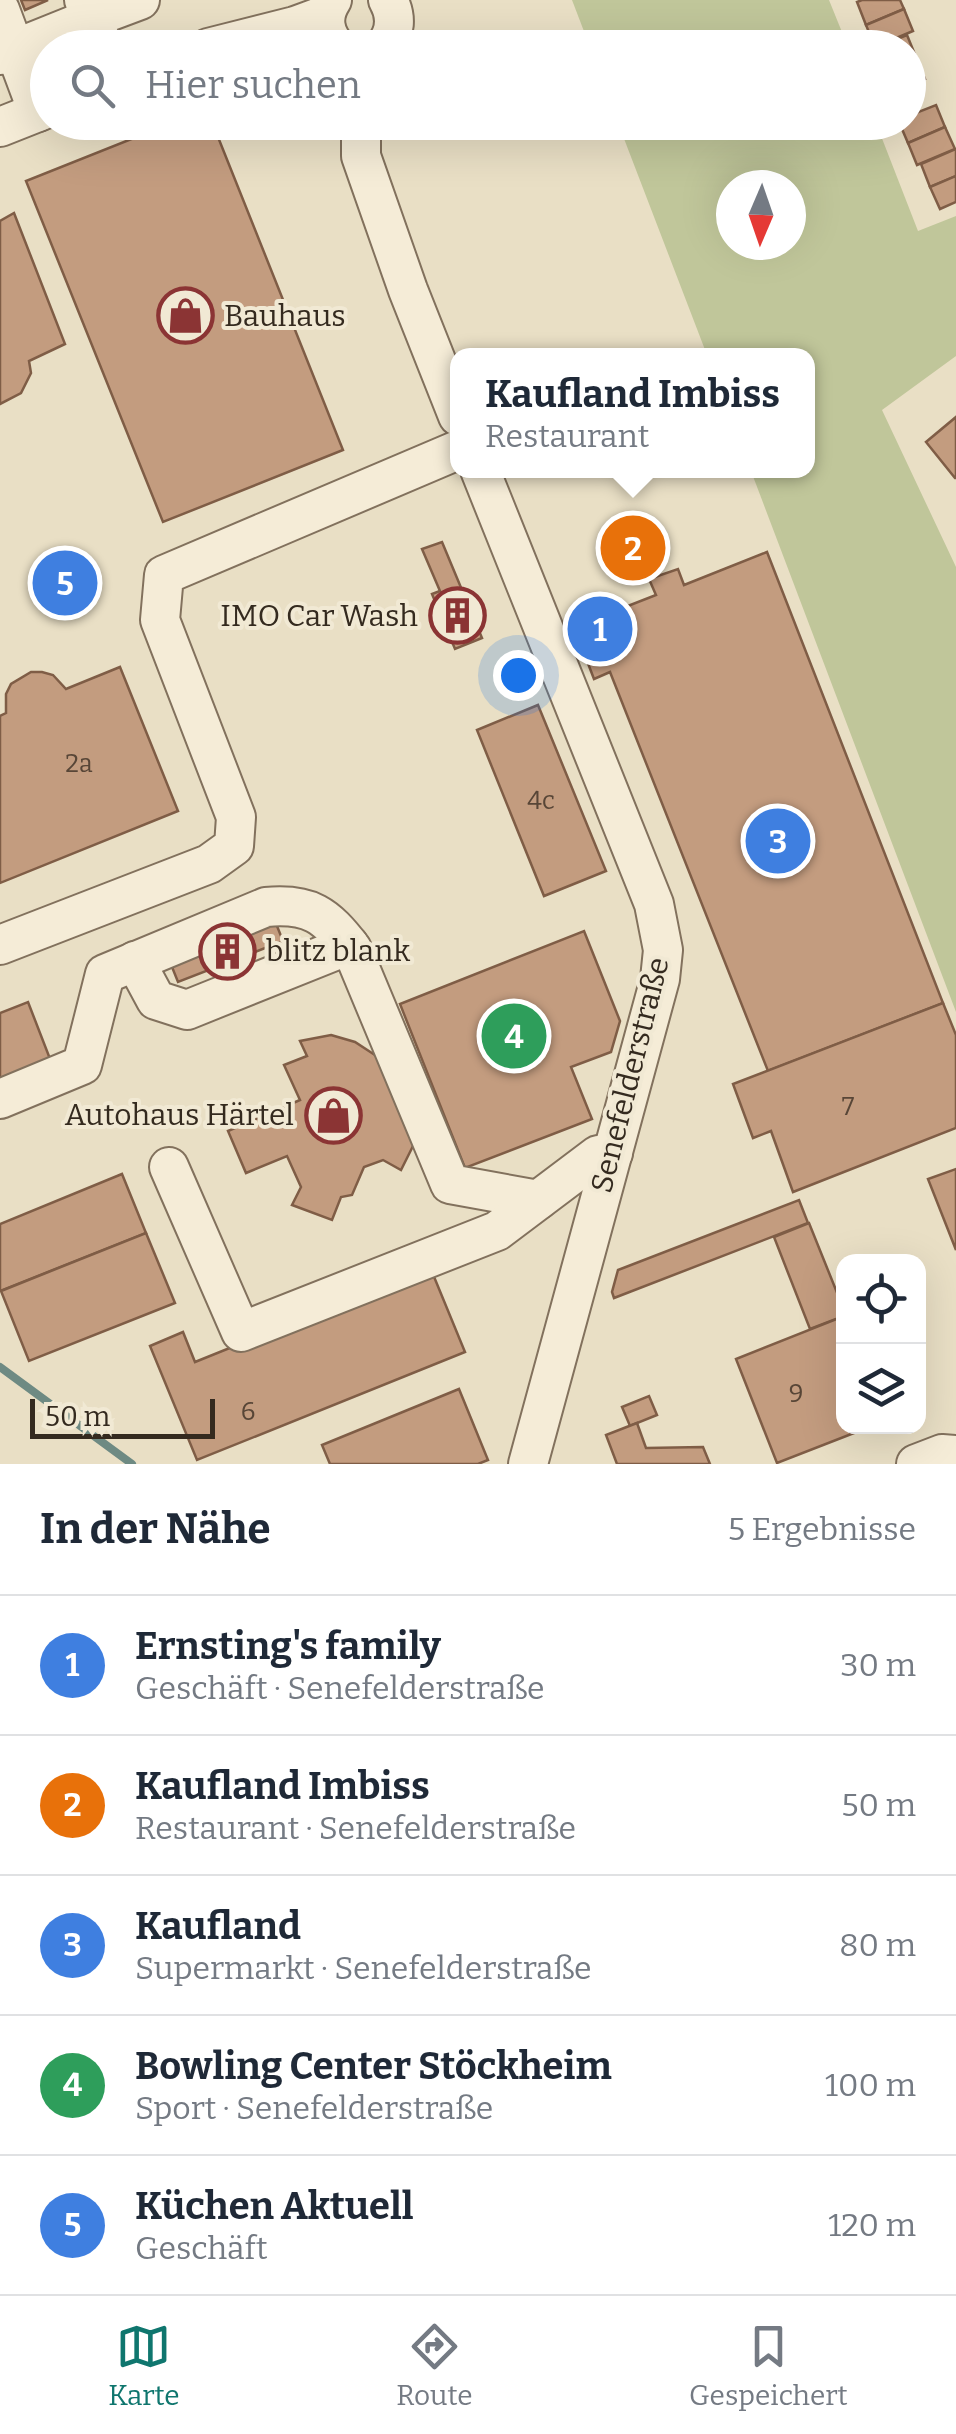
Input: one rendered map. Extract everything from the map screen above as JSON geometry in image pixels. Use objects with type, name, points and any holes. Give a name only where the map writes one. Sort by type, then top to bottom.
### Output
[{"type":"street","points":[[94,22],[140,0]]},
{"type":"street","points":[[393,30],[394,4]]},
{"type":"street","points":[[0,10],[8,52],[30,88]]},
{"type":"street","points":[[291,30],[323,23]]},
{"type":"street","points":[[0,127],[30,115]]},
{"type":"street","points":[[360,140],[360,156],[450,396]]},
{"type":"street","points":[[0,945],[209,864],[234,846],[236,816],[160,620],[164,575],[450,453]]},
{"type":"street","name":"Senefelderstraße","points":[[483,478],[647,886],[663,950],[660,979],[528,1464]]},
{"type":"street","points":[[0,1099],[82,1065],[105,974],[266,907],[292,904],[334,926],[349,946],[450,1184],[538,1200]]},
{"type":"street","points":[[135,962],[156,1000],[186,1010],[349,946]]},
{"type":"street","points":[[169,1167],[241,1332],[497,1231],[598,1155],[612,1154]]},
{"type":"street","points":[[916,1464],[942,1454],[956,1455]]},
{"type":"green space","points":[[572,0],[829,0],[841,30],[583,30]]},
{"type":"green space","points":[[625,140],[883,140],[918,231],[956,216],[956,356],[882,410],[956,567],[956,1012],[754,478],[815,478],[815,348],[704,348]]},
{"type":"building","points":[[21,0],[48,0],[25,10]]},
{"type":"building","points":[[900,0],[904,9],[866,25],[857,2]]},
{"type":"building","points":[[904,9],[913,30],[868,30],[866,25]]},
{"type":"building","points":[[936,105],[945,127],[926,135],[926,109]]},
{"type":"building","points":[[945,127],[955,149],[917,165],[908,143],[926,140],[926,135]]},
{"type":"building","name":"Bauhaus","points":[[129,140],[219,140],[343,450],[163,522],[26,181]]},
{"type":"building","points":[[956,149],[956,176],[930,187],[921,164]]},
{"type":"building","points":[[956,176],[956,202],[940,209],[930,187]]},
{"type":"building","points":[[14,213],[65,344],[29,361],[31,373],[21,393],[0,404],[0,221]]},
{"type":"building","points":[[956,417],[956,478],[955,478],[926,442]]},
{"type":"building","points":[[628,538],[640,538],[653,568],[628,576],[617,558]]},
{"type":"building","name":"IMO Car Wash","points":[[442,542],[482,638],[455,649],[432,594],[440,591],[422,549]]},
{"type":"building","points":[[767,552],[943,1003],[768,1071],[610,672],[594,679],[574,627],[656,595],[649,579],[678,569],[684,585]]},
{"type":"building","points":[[120,667],[178,811],[0,883],[0,716],[6,713],[6,694],[11,684],[31,672],[42,672],[53,675],[66,689]]},
{"type":"building","points":[[538,705],[606,871],[544,896],[477,730]]},
{"type":"building","name":"blitz blank","points":[[275,921],[283,941],[178,982],[170,962]]},
{"type":"building","points":[[584,931],[620,1021],[611,1052],[571,1067],[592,1119],[465,1168],[400,1004]]},
{"type":"building","points":[[28,1002],[52,1064],[0,1085],[0,1013]]},
{"type":"building","points":[[943,1003],[956,1035],[956,1128],[793,1192],[771,1131],[753,1138],[733,1084]]},
{"type":"building","name":"Autohaus Härtel","points":[[331,1035],[355,1042],[378,1057],[414,1144],[401,1170],[383,1160],[364,1167],[352,1195],[341,1197],[332,1220],[292,1205],[301,1187],[287,1156],[246,1173],[228,1131],[300,1100],[284,1065],[307,1056],[300,1041]]},
{"type":"building","points":[[956,1169],[956,1250],[928,1179]]},
{"type":"building","points":[[122,1174],[146,1233],[0,1291],[0,1224]]},
{"type":"building","points":[[799,1200],[808,1223],[614,1298],[618,1270]]},
{"type":"building","points":[[809,1223],[836,1290],[836,1319],[810,1329],[774,1237]]},
{"type":"building","points":[[146,1233],[175,1303],[29,1361],[1,1291]]},
{"type":"building","points":[[430,1267],[465,1352],[197,1460],[150,1346],[183,1332],[195,1362]]},
{"type":"building","points":[[836,1319],[836,1434],[851,1434],[777,1463],[736,1359]]},
{"type":"building","points":[[459,1389],[488,1460],[478,1464],[330,1464],[322,1445]]},
{"type":"building","points":[[649,1396],[657,1415],[630,1426],[622,1407]]},
{"type":"building","points":[[637,1423],[646,1448],[703,1447],[710,1464],[617,1464],[606,1435]]},
{"type":"waterway","points":[[0,1367],[132,1464]]},
{"type":"place","name":"Bauhaus","points":[[185,316]]},
{"type":"place","name":"Kaufland Imbiss","points":[[633,548]]},
{"type":"place","name":"Küchen Aktuell","points":[[65,583]]},
{"type":"place","name":"IMO Car Wash","points":[[457,616]]},
{"type":"place","name":"Ernsting's family","points":[[600,629]]},
{"type":"place","name":"Kaufland","points":[[778,841]]},
{"type":"place","name":"blitz blank","points":[[227,951]]},
{"type":"place","name":"Bowling Center Stöckheim","points":[[514,1036]]},
{"type":"place","name":"Autohaus Härtel","points":[[333,1115]]}]
